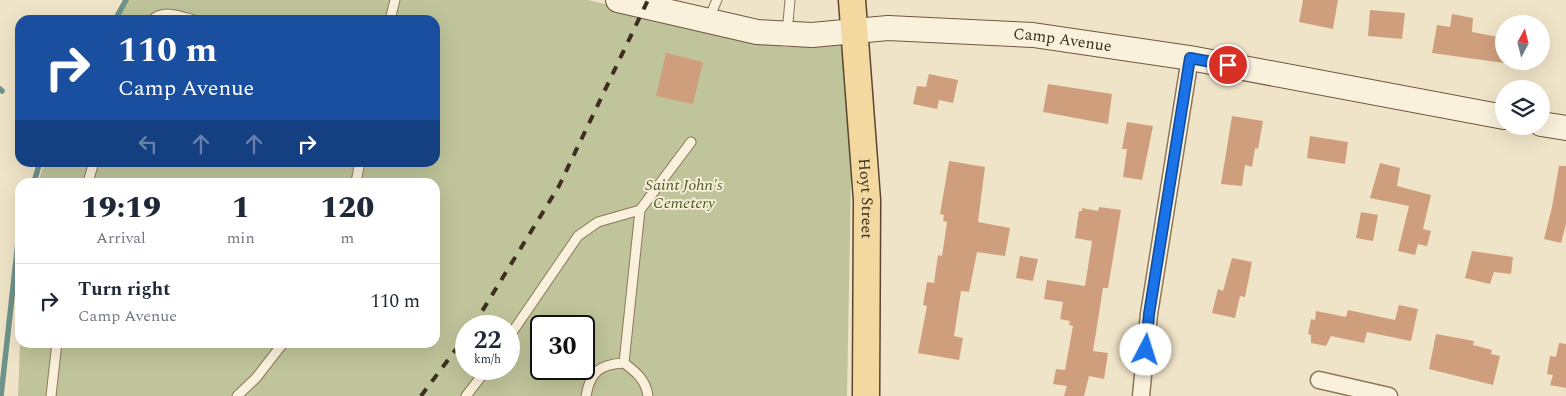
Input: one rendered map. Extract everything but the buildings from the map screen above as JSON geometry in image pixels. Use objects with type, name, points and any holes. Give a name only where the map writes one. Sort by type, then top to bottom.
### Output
[{"type":"main road","name":"Hoyt Street","points":[[852,0],[867,200],[866,396]]},
{"type":"street","name":"Camp Avenue","points":[[618,0],[713,11],[757,32],[812,35],[888,28],[1033,35],[1190,58],[1495,115]]},
{"type":"street","points":[[1141,396],[1149,314],[1190,58]]},
{"type":"street","points":[[1550,125],[1566,128]]},
{"type":"street","points":[[1319,380],[1389,396]]},
{"type":"lane","points":[[391,15],[394,0]]},
{"type":"lane","points":[[787,34],[790,0]]},
{"type":"lane","points":[[158,15],[176,15]]},
{"type":"lane","points":[[624,363],[640,210],[691,142]]},
{"type":"lane","points":[[520,321],[578,236],[598,222],[640,210]]},
{"type":"lane","points":[[51,396],[56,348]]},
{"type":"lane","points":[[237,396],[256,378],[279,348]]},
{"type":"lane","points":[[586,396],[589,380],[598,371],[611,364],[624,363],[638,374],[647,390],[648,396]]},
{"type":"lane","points":[[466,396],[475,392],[481,380]]},
{"type":"green space","name":"Saint John's Cemetery","points":[[126,0],[588,0],[785,47],[845,45],[851,177],[847,396],[18,396],[20,348],[440,348],[440,178],[39,178],[43,167],[440,167],[440,15],[116,15]]},
{"type":"waterway","points":[[118,15],[126,0]]},
{"type":"waterway","points":[[35,178],[38,167]]},
{"type":"waterway","points":[[1,396],[15,269]]},
{"type":"railway","points":[[480,315],[559,186],[648,0]]},
{"type":"railway","points":[[421,396],[455,351]]},
{"type":"route","points":[[1146,350],[1149,314],[1190,58],[1228,65]]}]
